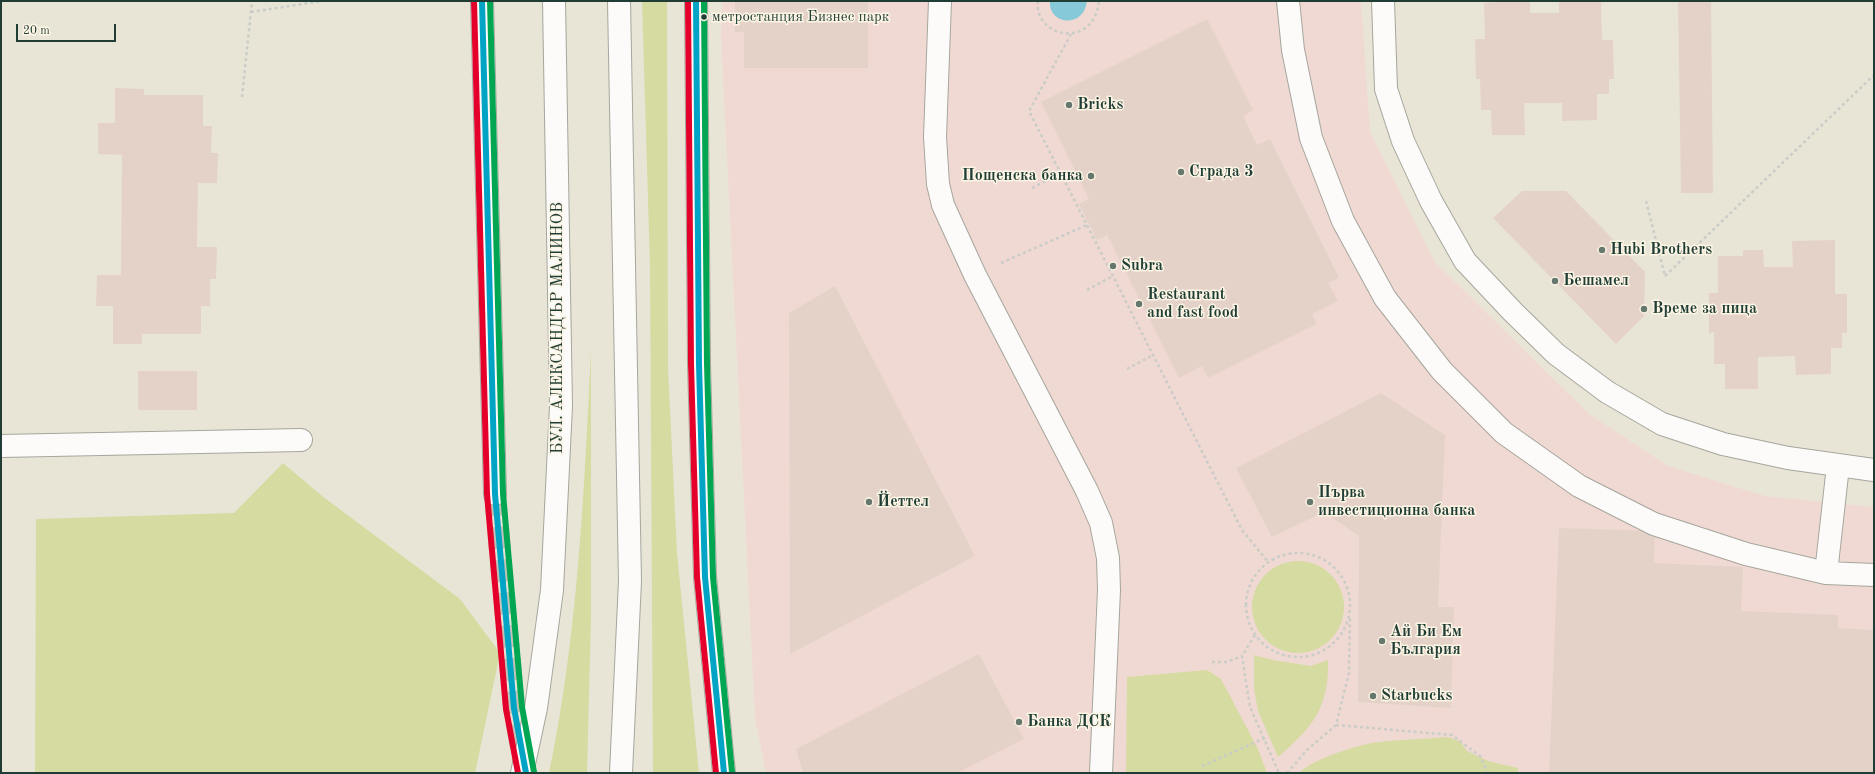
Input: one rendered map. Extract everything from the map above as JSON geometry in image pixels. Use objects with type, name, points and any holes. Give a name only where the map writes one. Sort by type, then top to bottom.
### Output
[{"type":"street","points":[[482,1],[495,494]]},
{"type":"street","name":"БУЛ. АЛЕКСАНДЪР МАЛИНОВ","points":[[522,773],[536,708],[552,590],[561,406],[554,1]]},
{"type":"street","points":[[619,1],[630,581],[621,773]]},
{"type":"street","points":[[696,1],[699,364],[705,577],[724,773]]},
{"type":"street","points":[[940,1],[935,137],[938,184],[943,205],[975,275],[1087,491],[1101,522],[1108,558],[1109,590],[1101,773]]},
{"type":"street","points":[[1288,1],[1293,50],[1311,138],[1343,221],[1385,298],[1442,371],[1504,432],[1580,486],[1654,524],[1746,554],[1826,572],[1874,575]]},
{"type":"street","points":[[1383,1],[1386,89],[1403,142],[1431,202],[1465,261],[1513,312],[1556,354],[1607,392],[1662,424],[1723,444],[1788,458],[1874,470]]},
{"type":"street","points":[[1,446],[301,440]]},
{"type":"street","points":[[1826,572],[1838,466]]},
{"type":"path","points":[[242,97],[252,1]]},
{"type":"path","points":[[251,12],[322,1]]},
{"type":"path","points":[[1038,1],[1037,5],[1041,17],[1049,26],[1059,33],[1071,34],[1083,30],[1093,23],[1098,12],[1099,1]]},
{"type":"path","points":[[1071,34],[1029,111],[1242,530],[1269,562]]},
{"type":"path","points":[[1646,201],[1665,276],[1874,75]]},
{"type":"path","points":[[1032,188],[1061,173]]},
{"type":"path","points":[[975,275],[1087,225]]},
{"type":"path","points":[[1087,290],[1113,276]]},
{"type":"path","points":[[1127,369],[1153,355]]},
{"type":"path","points":[[1287,773],[1307,750],[1336,725],[1348,673],[1351,606],[1348,590],[1342,576],[1330,564],[1316,556],[1300,553],[1289,554],[1269,562],[1257,574],[1248,593],[1246,604],[1248,620],[1255,635],[1267,647],[1281,655],[1297,658],[1314,655],[1328,648],[1340,637],[1348,622],[1351,606]]},
{"type":"path","points":[[1212,662],[1227,662],[1242,656],[1255,635]]},
{"type":"path","points":[[1242,656],[1250,708],[1265,738],[1279,773]]},
{"type":"path","points":[[1336,725],[1452,735],[1480,756],[1488,773]]},
{"type":"path","points":[[1202,766],[1265,738]]},
{"type":"shaded area","points":[[722,1],[1361,1],[1370,132],[1434,261],[1589,414],[1668,466],[1765,496],[1874,507],[1874,773],[766,773],[755,718],[721,38]]},
{"type":"green space","points":[[642,1],[667,1],[668,368],[677,553],[699,773],[653,773],[650,266]]},
{"type":"green space","points":[[591,351],[591,617],[587,773],[549,773],[559,721],[573,616],[586,457]]},
{"type":"green space","points":[[283,463],[322,496],[460,599],[500,653],[475,773],[35,773],[36,519],[234,513]]},
{"type":"green space","points":[[1298,561],[1316,564],[1331,574],[1341,589],[1344,607],[1341,625],[1331,640],[1316,650],[1298,653],[1280,650],[1265,640],[1255,625],[1252,607],[1255,589],[1265,574],[1280,564]]},
{"type":"green space","points":[[1254,655],[1273,660],[1311,666],[1328,660],[1328,677],[1322,704],[1309,726],[1301,736],[1278,757],[1258,711],[1254,689]]},
{"type":"green space","points":[[1207,670],[1221,679],[1258,749],[1267,773],[1126,773],[1127,677]]},
{"type":"green space","points":[[1448,737],[1461,742],[1467,751],[1488,761],[1518,768],[1518,773],[1299,773],[1325,758],[1370,743]]},
{"type":"water","points":[[1050,1],[1087,1],[1080,16],[1073,20],[1067,20],[1060,19],[1055,15],[1051,9]]},
{"type":"building","points":[[735,1],[868,1],[868,68],[744,68],[744,32],[735,32]]},
{"type":"building","points":[[1530,1],[1530,13],[1559,13],[1559,1],[1601,1],[1602,40],[1613,40],[1614,79],[1609,79],[1609,94],[1597,94],[1597,120],[1562,121],[1562,103],[1524,103],[1525,135],[1492,135],[1491,110],[1481,110],[1480,79],[1476,79],[1475,39],[1485,39],[1484,3]]},
{"type":"building","points":[[1678,1],[1711,1],[1713,193],[1681,193]]},
{"type":"building","name":"Сграда 3","points":[[1207,19],[1253,110],[1243,116],[1257,145],[1270,139],[1339,278],[1328,283],[1338,301],[1312,314],[1317,324],[1208,378],[1202,366],[1179,378],[1107,235],[1097,240],[1079,204],[1089,199],[1041,102]]},
{"type":"building","points":[[115,88],[144,89],[144,95],[203,95],[203,126],[212,126],[211,153],[218,153],[217,183],[198,183],[197,247],[217,247],[216,279],[210,279],[210,306],[201,306],[201,334],[142,334],[142,344],[113,344],[113,306],[96,306],[97,275],[121,275],[122,155],[98,154],[98,123],[115,123]]},
{"type":"building","points":[[1522,191],[1566,191],[1645,272],[1644,316],[1616,344],[1493,218]]},
{"type":"building","points":[[1835,240],[1835,294],[1847,294],[1847,333],[1842,333],[1842,348],[1831,348],[1831,374],[1796,375],[1795,356],[1758,357],[1758,389],[1725,389],[1725,364],[1714,364],[1714,332],[1709,333],[1709,293],[1718,293],[1718,256],[1743,256],[1743,250],[1763,250],[1764,267],[1793,267],[1792,241]]},
{"type":"building","points":[[835,286],[975,556],[790,654],[789,313]]},
{"type":"building","points":[[138,371],[197,371],[197,410],[138,410]]},
{"type":"building","points":[[1381,393],[1445,435],[1438,607],[1454,607],[1451,708],[1358,702],[1359,536],[1324,512],[1272,537],[1236,468]]},
{"type":"building","points":[[1559,528],[1655,531],[1654,563],[1743,567],[1741,611],[1838,615],[1838,628],[1874,630],[1874,773],[1549,773]]},
{"type":"building","points":[[979,654],[1024,739],[957,773],[803,773],[796,749]]},
{"type":"tunnel","points":[[495,494],[514,708],[524,765]]},
{"type":"transit line","points":[[474,1],[487,494],[506,709],[518,773]]},
{"type":"transit line","points":[[482,1],[495,494],[514,708],[526,773]]},
{"type":"transit line","points":[[490,1],[503,494],[522,707],[534,772]]},
{"type":"transit line","points":[[688,1],[691,364],[697,577],[716,773]]},
{"type":"transit line","points":[[696,1],[699,364],[705,577],[724,773]]},
{"type":"transit line","points":[[704,1],[707,364],[713,577],[732,772]]},
{"type":"place","name":"метростанция Бизнес парк","points":[[704,17]]},
{"type":"place","name":"Bricks","points":[[1069,105]]},
{"type":"place","name":"Сграда 3","points":[[1181,172]]},
{"type":"place","name":"Пощенска банка","points":[[1091,176]]},
{"type":"place","name":"Hubi Brothers","points":[[1602,250]]},
{"type":"place","name":"Subra","points":[[1113,266]]},
{"type":"place","name":"Бешамел","points":[[1555,281]]},
{"type":"place","name":"Restaurant and fast food","points":[[1139,304]]},
{"type":"place","name":"Време за пица","points":[[1644,309]]},
{"type":"place","name":"Йеттел","points":[[869,502]]},
{"type":"place","name":"Първа инвестиционна банка","points":[[1310,502]]},
{"type":"place","name":"Ай Би Ем България","points":[[1382,641]]},
{"type":"place","name":"Starbucks","points":[[1373,696]]},
{"type":"place","name":"Банка ДСК","points":[[1019,722]]}]
